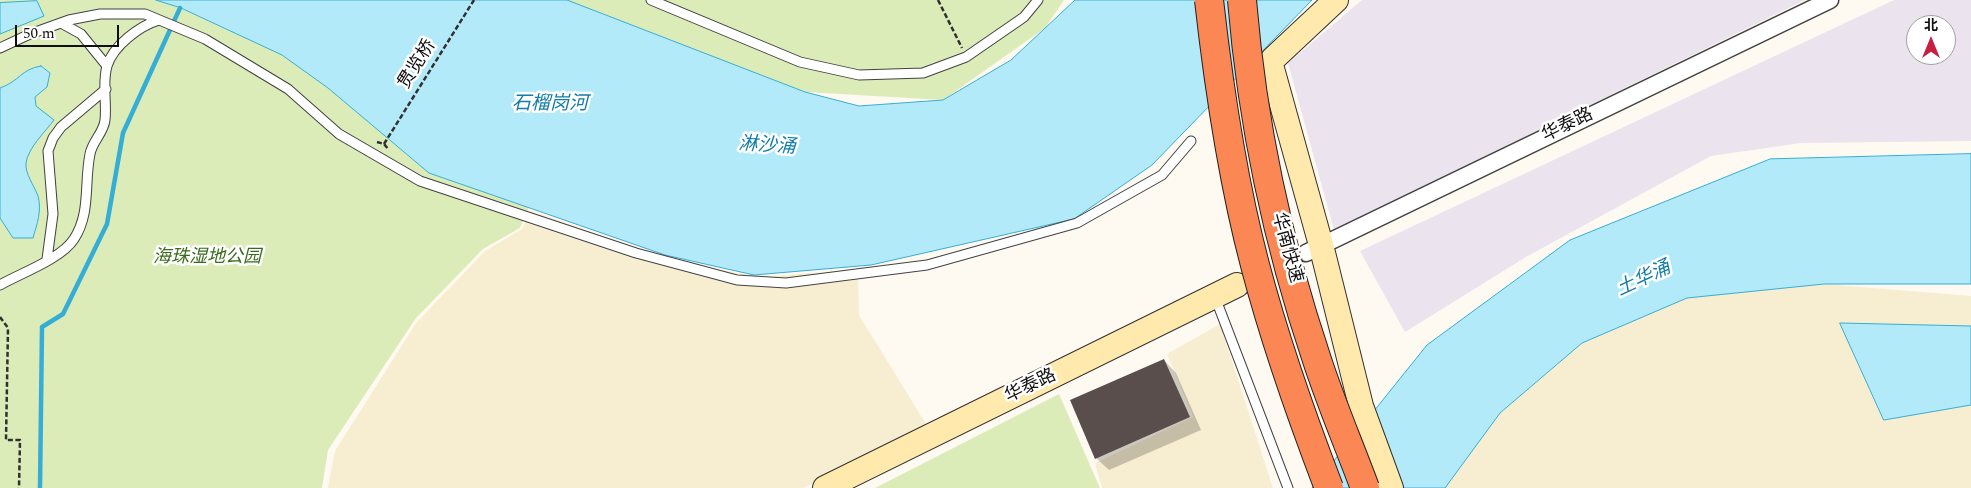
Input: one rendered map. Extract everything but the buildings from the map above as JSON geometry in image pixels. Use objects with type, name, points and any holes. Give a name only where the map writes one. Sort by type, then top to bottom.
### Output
[{"type":"highway","name":"华南快速","points":[[1208,0],[1233,163],[1255,265],[1285,369],[1329,488]]},
{"type":"highway","name":"华南快速","points":[[1242,0],[1264,157],[1277,218],[1317,360],[1365,488]]},
{"type":"street","points":[[1336,0],[1273,59],[1271,65],[1313,249],[1361,406],[1391,488]]},
{"type":"street","name":"华泰路","points":[[1313,249],[1830,0]]},
{"type":"street","name":"华泰路","points":[[824,488],[1238,285]]},
{"type":"lane","points":[[651,0],[800,62],[859,75],[924,73],[966,57],[1024,17],[1038,0]]},
{"type":"lane","points":[[0,48],[61,23],[100,14],[145,14],[205,39],[288,89],[339,134],[420,181],[636,253],[737,280],[786,283],[927,265],[1077,223],[1162,175],[1190,141]]},
{"type":"lane","points":[[0,285],[47,259],[72,241],[81,226],[89,186],[90,152],[105,122],[107,66],[125,40],[135,30],[144,24],[162,21]]},
{"type":"lane","points":[[61,23],[81,34],[107,66]]},
{"type":"lane","points":[[47,259],[53,214],[48,151],[53,138],[61,128],[106,89]]},
{"type":"lane","points":[[1215,296],[1288,488]]},
{"type":"path","name":"贯览桥","points":[[384,144],[474,0]]},
{"type":"path","points":[[938,0],[966,57]]},
{"type":"path","points":[[0,317],[8,328],[6,440],[20,440],[19,488]]},
{"type":"shaded area","points":[[1362,0],[1805,0],[1334,230],[1288,63]]},
{"type":"shaded area","points":[[1894,0],[1971,0],[1971,141],[1801,143],[1711,156],[1526,257],[1405,332],[1360,251]]},
{"type":"shaded area","points":[[531,211],[637,248],[693,264],[756,277],[858,270],[859,315],[929,429],[803,488],[328,488],[335,451],[416,323],[485,251],[522,229]]},
{"type":"shaded area","points":[[1824,284],[1971,296],[1971,488],[1445,488],[1500,413],[1582,343],[1687,298]]},
{"type":"shaded area","points":[[1220,324],[1273,488],[1102,488],[1095,463],[1193,417],[1167,354]]},
{"type":"green space","name":"海珠湿地公园","points":[[0,0],[156,0],[180,8],[282,55],[328,88],[429,173],[529,207],[520,228],[483,249],[416,318],[328,450],[322,488],[0,488]]},
{"type":"green space","points":[[567,0],[1064,0],[1045,28],[943,100],[805,92]]},
{"type":"green space","points":[[1059,394],[1100,488],[875,488]]},
{"type":"water","name":"石榴岗河","points":[[156,0],[567,0],[805,92],[859,106],[943,100],[1011,60],[1075,0],[1312,0],[1152,165],[1074,219],[871,265],[754,275],[665,255],[429,173],[328,88],[282,55],[181,8]]},
{"type":"water","points":[[37,1],[44,16],[0,34],[0,3]]},
{"type":"water","points":[[41,66],[50,73],[47,87],[35,97],[36,106],[54,120],[33,146],[26,163],[28,175],[38,196],[39,217],[33,238],[13,238],[0,218],[0,88],[25,72]]},
{"type":"water","name":"土华涌","points":[[1971,154],[1971,284],[1824,284],[1687,298],[1582,343],[1500,413],[1445,488],[1312,488],[1427,345],[1570,240],[1770,159]]},
{"type":"water","points":[[1840,323],[1971,326],[1971,405],[1884,420]]},
{"type":"waterway","points":[[40,488],[42,327],[63,314],[107,224],[123,133],[180,8]]},
{"type":"water label","name":"淋沙涌","points":[[767,147]]}]
